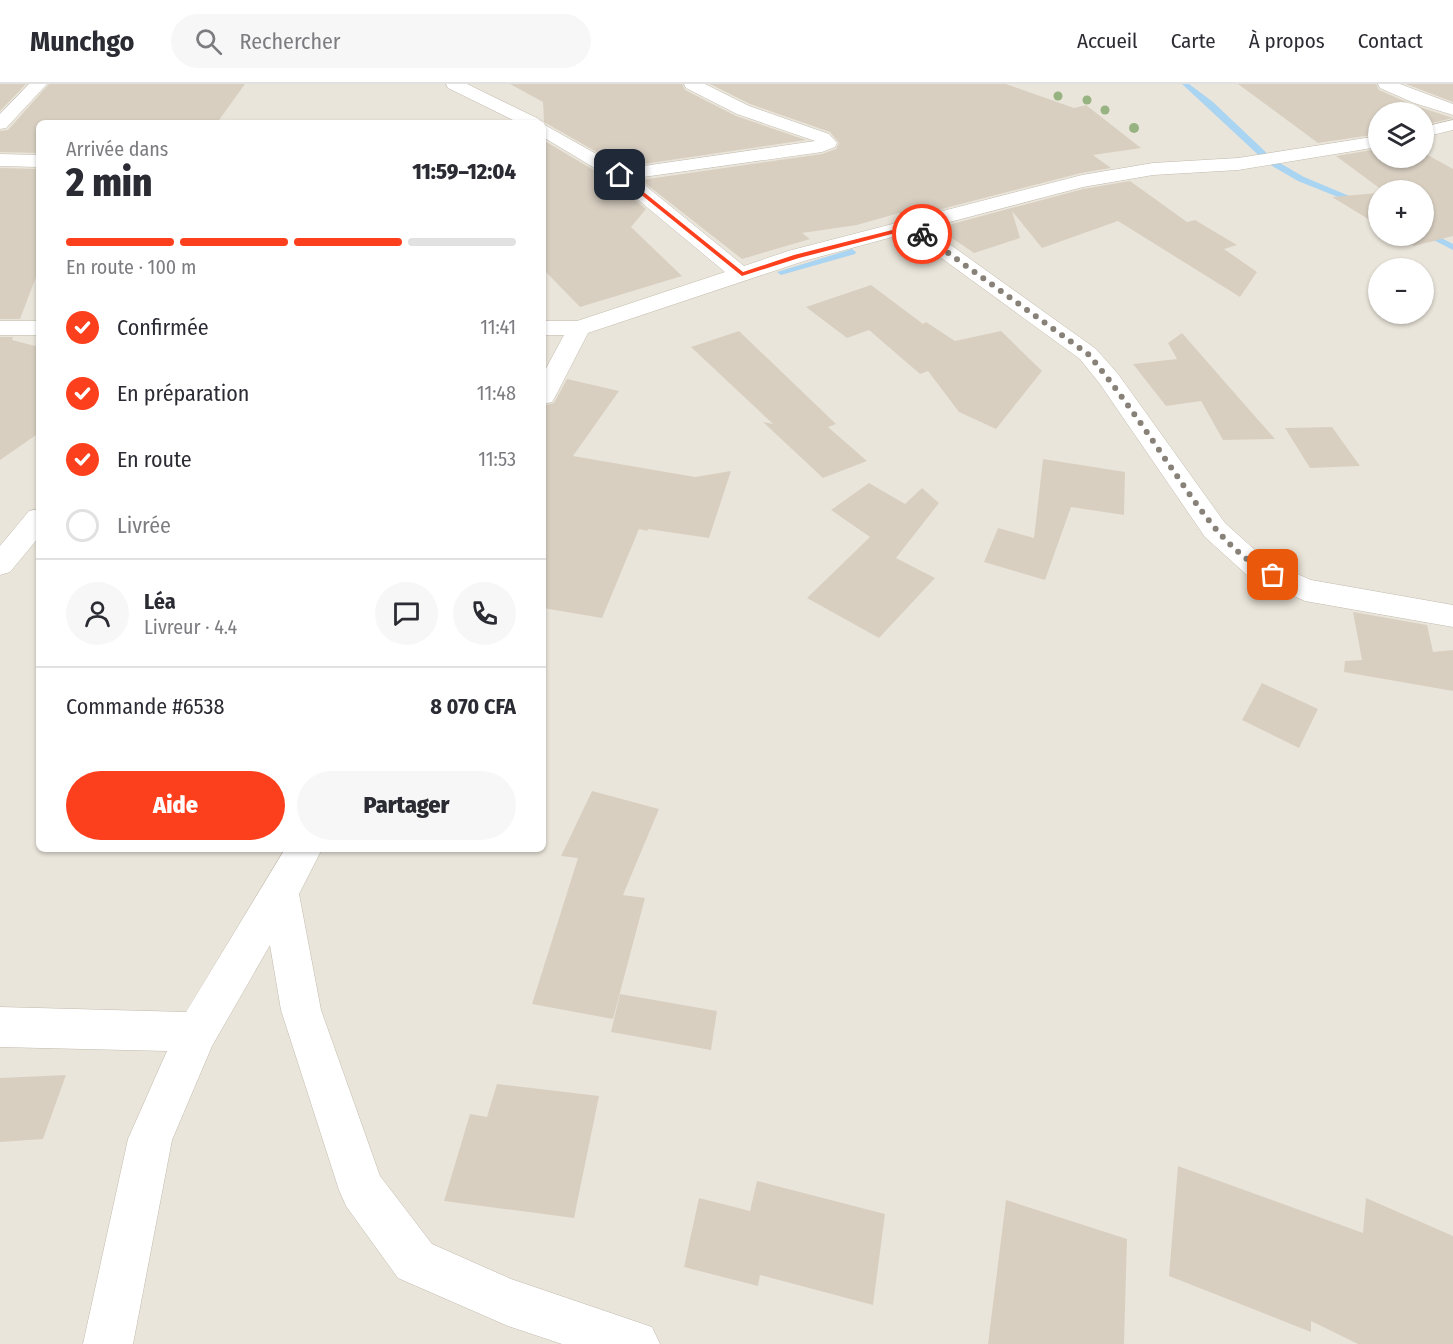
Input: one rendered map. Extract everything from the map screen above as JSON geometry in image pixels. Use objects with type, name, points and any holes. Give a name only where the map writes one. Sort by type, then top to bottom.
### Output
[{"type":"street","points":[[0,124],[39,84]]},
{"type":"street","points":[[454,84],[527,120]]},
{"type":"street","points":[[620,175],[822,146],[828,143],[823,138],[743,110],[692,84]]},
{"type":"street","points":[[1386,84],[1453,110]]},
{"type":"street","points":[[1434,130],[1453,125]]},
{"type":"street","points":[[546,131],[620,175],[742,274]]},
{"type":"street","points":[[546,328],[579,328],[796,256],[1082,181],[1153,169],[1238,164],[1283,158],[1368,143]]},
{"type":"street","points":[[0,160],[36,161]]},
{"type":"street","points":[[912,227],[1088,354],[1109,379],[1215,530],[1257,567],[1305,590],[1453,616]]},
{"type":"street","points":[[0,327],[36,328]]},
{"type":"street","points":[[546,391],[579,328]]},
{"type":"street","points":[[0,565],[36,522]]},
{"type":"street","points":[[108,1344],[150,1139],[197,1032],[302,852]]},
{"type":"street","points":[[280,893],[301,1010],[362,1190],[415,1261],[508,1302],[635,1344]]},
{"type":"street","points":[[0,1027],[197,1032]]},
{"type":"shaded area","points":[[0,84],[1453,84],[1453,1344],[0,1344]]},
{"type":"building","points":[[0,84],[26,84],[0,111]]},
{"type":"building","points":[[49,84],[245,84],[219,120],[36,120],[36,153],[0,152],[0,131],[8,130]]},
{"type":"building","points":[[510,84],[682,84],[685,90],[736,116],[806,140],[623,167],[546,123],[543,102]]},
{"type":"building","points":[[710,84],[1006,84],[1074,108],[1086,105],[1141,148],[1093,155],[1111,168],[1081,173],[918,215],[900,218],[899,213],[857,225],[802,233],[810,239],[742,259],[641,180],[822,154],[836,149],[839,143],[830,132],[750,104]]},
{"type":"building","points":[[1238,84],[1376,84],[1379,90],[1406,102],[1368,102],[1368,136],[1318,143]]},
{"type":"building","points":[[1406,84],[1453,84],[1453,102]]},
{"type":"building","points":[[1434,112],[1453,118],[1434,123]]},
{"type":"building","points":[[546,142],[612,181],[646,209],[631,227],[682,276],[580,307],[546,272]]},
{"type":"building","points":[[1368,151],[1368,168],[1434,168],[1434,159],[1453,169],[1453,236],[1434,241],[1434,180],[1368,180],[1336,156]]},
{"type":"building","points":[[0,168],[36,169],[36,277],[20,319],[0,319]]},
{"type":"building","points":[[1130,181],[1187,222],[1195,220],[1237,245],[1224,249],[1257,272],[1240,297],[1118,221],[1042,248],[1012,211],[1020,238],[974,253],[937,228],[1083,189]]},
{"type":"building","points":[[1368,194],[1368,219],[1332,197]]},
{"type":"building","points":[[871,285],[923,324],[926,322],[955,341],[1001,331],[1042,371],[996,429],[959,412],[928,371],[920,374],[869,330],[847,338],[806,307]]},
{"type":"building","points":[[739,331],[836,424],[828,427],[867,461],[823,478],[763,422],[773,424],[691,347]]},
{"type":"building","points":[[1182,333],[1275,439],[1223,440],[1201,401],[1166,406],[1133,364],[1177,359],[1168,343]]},
{"type":"building","points":[[0,337],[13,337],[12,340],[36,346],[36,435],[0,460]]},
{"type":"building","points":[[567,379],[619,391],[573,456],[695,477],[731,471],[709,538],[639,529],[602,618],[546,609],[546,405],[554,403]]},
{"type":"building","points":[[1332,427],[1360,466],[1310,468],[1285,428]]},
{"type":"building","points":[[1043,459],[1125,472],[1124,515],[1071,507],[1045,580],[984,562],[998,528],[1034,538]]},
{"type":"building","points":[[869,483],[905,504],[922,488],[939,503],[896,558],[935,578],[879,638],[807,598],[870,537],[831,510]]},
{"type":"building","points":[[1353,612],[1427,625],[1433,652],[1453,650],[1453,691],[1344,672],[1345,661],[1362,660]]},
{"type":"building","points":[[1262,683],[1318,709],[1299,748],[1242,720]]},
{"type":"building","points":[[592,791],[659,809],[623,895],[645,898],[613,1019],[532,1004],[578,858],[561,856]]},
{"type":"building","points":[[620,994],[717,1011],[711,1050],[611,1032]]},
{"type":"building","points":[[66,1075],[43,1139],[0,1142],[0,1078]]},
{"type":"building","points":[[497,1084],[599,1096],[574,1218],[444,1201],[470,1114],[487,1117]]},
{"type":"building","points":[[1178,1166],[1363,1233],[1366,1198],[1453,1236],[1453,1344],[1358,1344],[1311,1321],[1311,1332],[1169,1276]]},
{"type":"building","points":[[757,1181],[885,1214],[873,1305],[760,1275],[758,1286],[684,1267],[699,1198],[750,1211]]},
{"type":"building","points":[[1006,1200],[1127,1239],[1124,1344],[988,1344]]},
{"type":"waterway","points":[[1185,84],[1210,104],[1270,161],[1301,179],[1368,207]]},
{"type":"waterway","points":[[1434,237],[1453,247]]},
{"type":"waterway","points":[[781,272],[852,252]]},
{"type":"way so far","points":[[922,234],[1088,354],[1109,379],[1215,530],[1257,567],[1273,575]]},
{"type":"route","points":[[620,175],[742,274],[796,256],[912,227],[922,234]]}]
